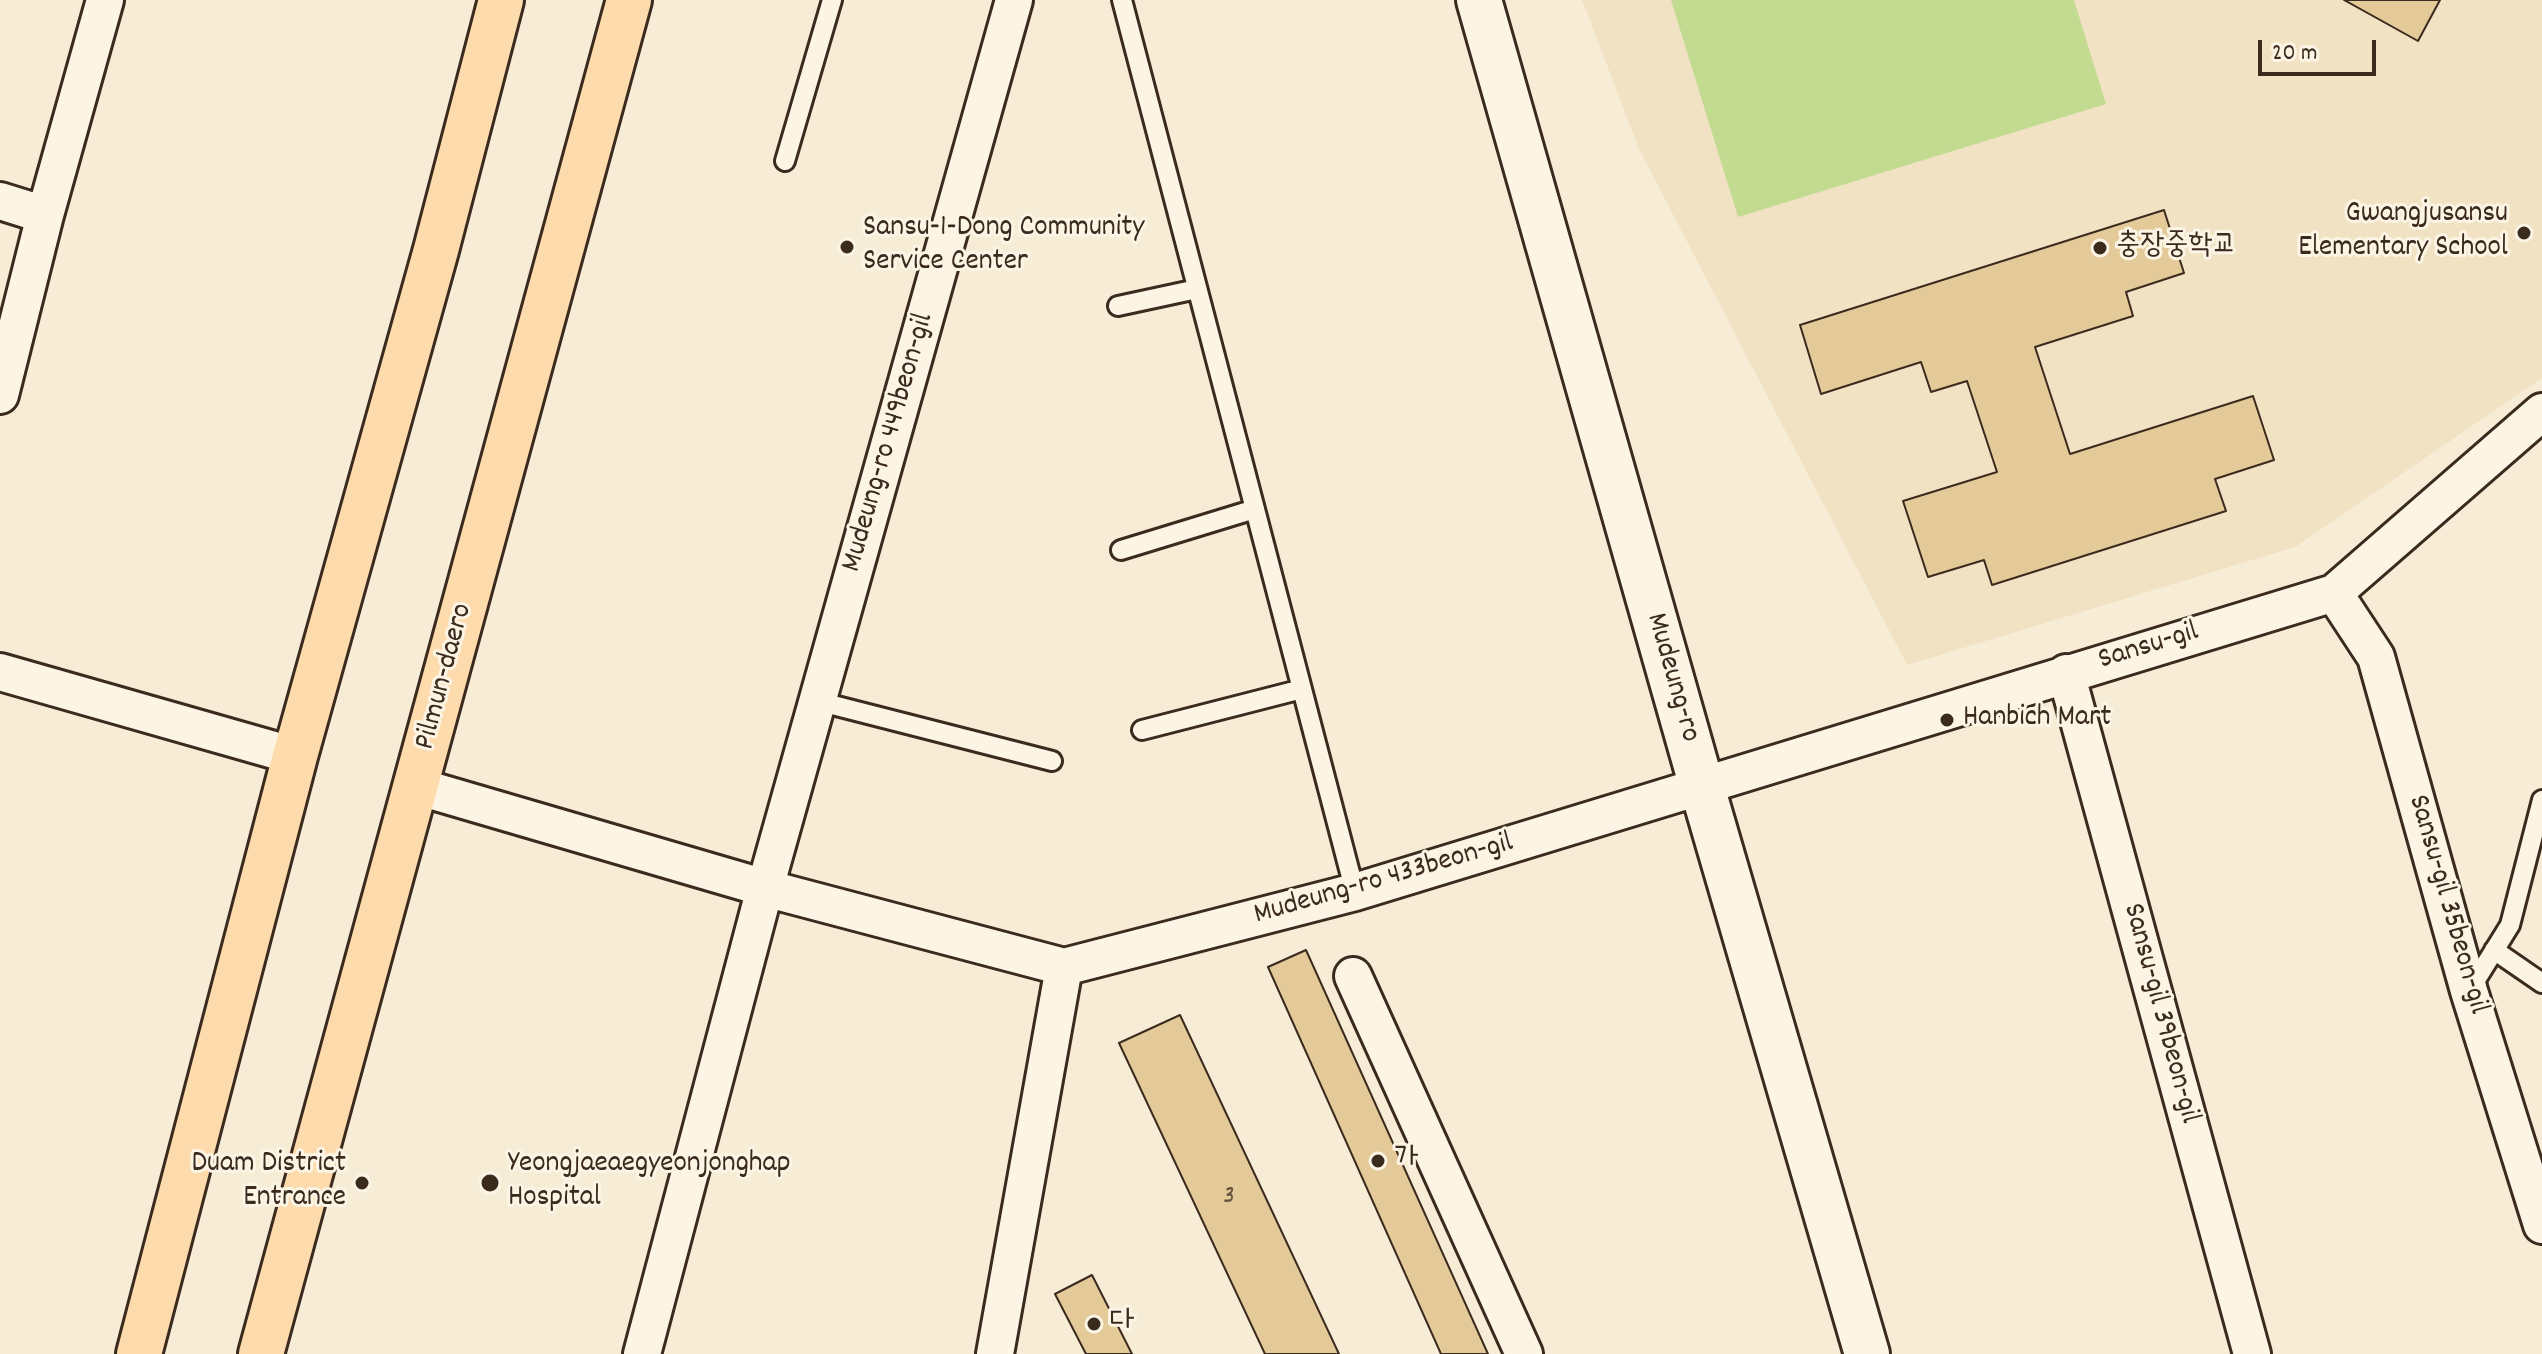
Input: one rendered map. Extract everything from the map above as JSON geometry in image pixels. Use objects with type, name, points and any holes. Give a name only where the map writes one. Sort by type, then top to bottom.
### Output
[{"type":"main road","points":[[139,1354],[295,756],[440,235],[501,0]]},
{"type":"main road","name":"Pilmun-daero","points":[[261,1354],[629,0]]},
{"type":"street","points":[[0,395],[45,215],[105,0]]},
{"type":"street","name":"Mudeung-ro 449beon-gil","points":[[642,1354],[765,888],[1014,0]]},
{"type":"street","name":"Mudeung-ro","points":[[1479,0],[1702,787],[1867,1354]]},
{"type":"street","points":[[0,201],[45,215]]},
{"type":"street","name":"Sansu-gil","points":[[1702,787],[2334,593],[2542,412]]},
{"type":"street","name":"Sansu-gil 35beon-gil","points":[[2334,593],[2376,657],[2469,991],[2542,1225]]},
{"type":"street","points":[[0,672],[295,756]]},
{"type":"street","name":"Sansu-gil 39beon-gil","points":[[2066,673],[2252,1354]]},
{"type":"street","points":[[416,786],[765,888]]},
{"type":"street","name":"Mudeung-ro 433beon-gil","points":[[765,888],[1064,967],[1355,892],[1702,787]]},
{"type":"street","points":[[995,1354],[1064,967]]},
{"type":"street","points":[[1353,976],[1524,1354]]},
{"type":"lane","points":[[785,161],[832,0]]},
{"type":"lane","points":[[1122,0],[1355,892]]},
{"type":"lane","points":[[1118,306],[1197,289]]},
{"type":"lane","points":[[1121,550],[1255,509]]},
{"type":"lane","points":[[1142,730],[1302,689]]},
{"type":"lane","points":[[817,701],[1052,761]]},
{"type":"lane","points":[[2469,991],[2510,925],[2542,800]]},
{"type":"lane","points":[[2494,950],[2542,983]]},
{"type":"shaded area","name":"충장중학교","points":[[1582,0],[2542,0],[2542,378],[2295,547],[1907,665],[1639,149]]},
{"type":"green space","points":[[1671,0],[2074,0],[2106,104],[1738,217]]},
{"type":"building","points":[[2344,0],[2440,0],[2418,41]]},
{"type":"building","points":[[2164,210],[2184,273],[2126,292],[2133,316],[2035,347],[2070,454],[2253,396],[2274,460],[2215,479],[2226,511],[1992,585],[1984,560],[1928,577],[1903,501],[1997,472],[1967,381],[1931,392],[1921,362],[1821,394],[1800,325]]},
{"type":"building","name":"가","points":[[1306,950],[1488,1354],[1441,1354],[1268,967]]},
{"type":"building","points":[[1180,1015],[1339,1354],[1265,1354],[1119,1043]]},
{"type":"building","name":"다","points":[[1092,1275],[1132,1354],[1086,1354],[1055,1294]]},
{"type":"place","name":"Gwangjusansu Elementary School","points":[[2524,233]]},
{"type":"place","name":"Sansu-1-Dong Community Service Center","points":[[847,247]]},
{"type":"place","name":"충장중학교","points":[[2100,248]]},
{"type":"place","name":"Hanbich Mart","points":[[1947,720]]},
{"type":"place","name":"가","points":[[1378,1161]]},
{"type":"place","name":"Duam District Entrance","points":[[362,1183]]},
{"type":"place","name":"Yeongjaeaegyeonjonghap Hospital","points":[[490,1183]]},
{"type":"place","name":"다","points":[[1094,1324]]}]
